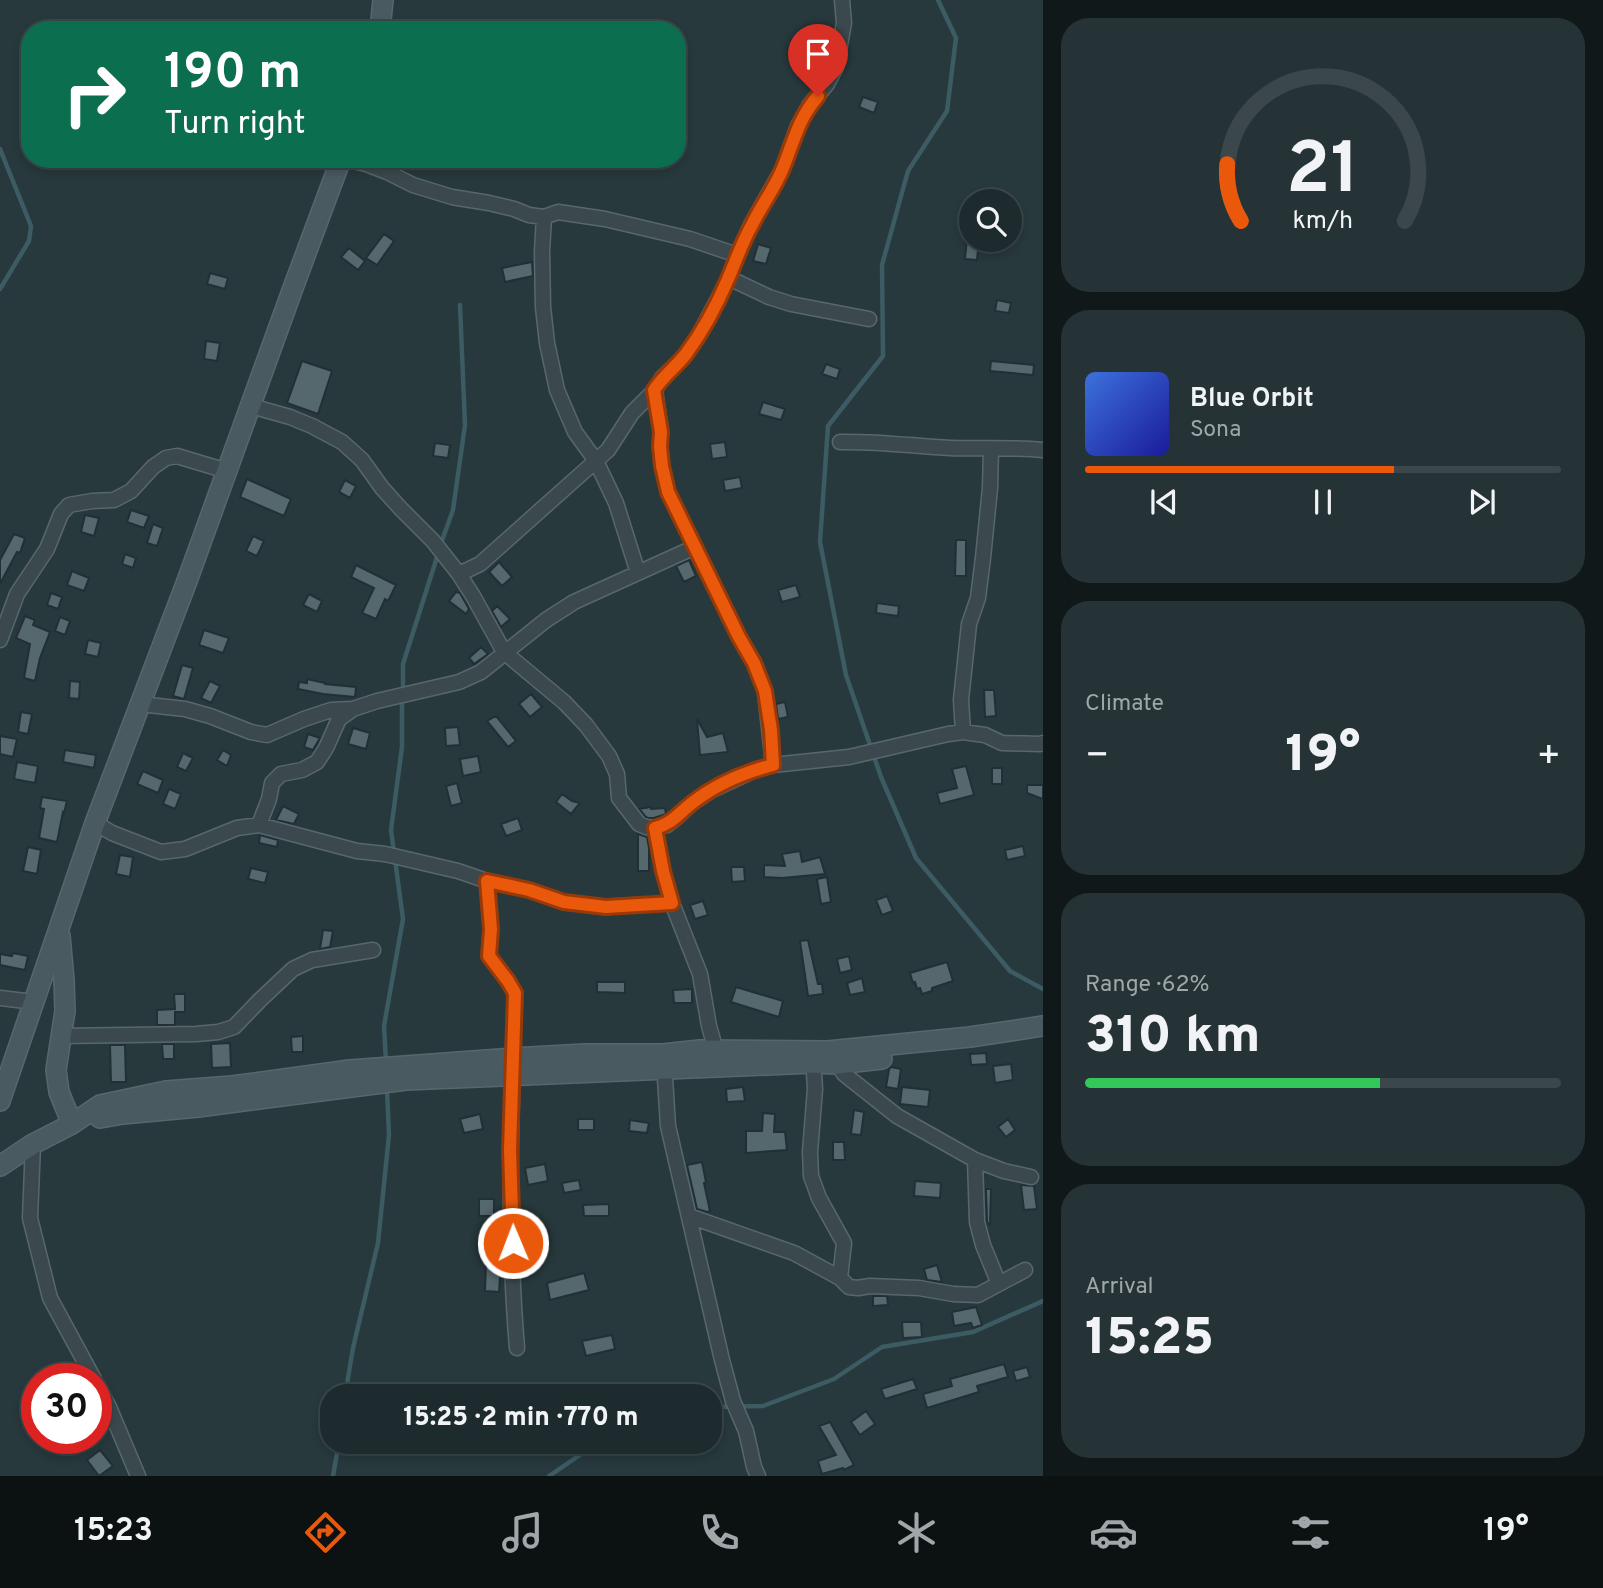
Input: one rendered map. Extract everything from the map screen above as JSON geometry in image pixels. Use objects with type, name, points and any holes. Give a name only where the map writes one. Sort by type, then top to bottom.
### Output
[{"type":"street","points":[[381,21],[383,0]]},
{"type":"street","points":[[459,574],[480,564],[608,450],[632,413],[685,356],[729,278],[751,225],[782,170],[797,126],[836,67],[844,23],[842,0]]},
{"type":"street","points":[[0,1101],[7,1061],[34,1002],[95,823],[340,168]]},
{"type":"street","points":[[376,168],[436,193],[481,201],[530,215],[544,216],[558,212],[604,219],[690,239],[737,255]]},
{"type":"street","points":[[544,216],[543,307],[557,390],[575,432],[596,461],[615,503],[638,573]]},
{"type":"street","points":[[729,278],[791,304],[869,319]]},
{"type":"street","points":[[654,390],[661,432],[662,466],[668,492],[754,663],[765,691],[773,765]]},
{"type":"street","points":[[251,406],[312,426],[342,442],[362,460],[382,488],[433,541],[459,574],[505,652],[564,702],[586,725],[609,756],[617,774],[619,797],[639,824],[655,828],[667,825],[712,790],[755,770],[773,765],[849,757],[963,732],[985,735],[1002,743],[1042,746]]},
{"type":"street","points":[[841,442],[1043,450]]},
{"type":"street","points":[[963,732],[961,700],[969,624],[978,598],[983,558],[991,449]]},
{"type":"street","points":[[0,640],[17,594],[47,549],[61,514],[69,505],[114,500],[131,491],[153,467],[166,458],[177,456],[228,471]]},
{"type":"street","points":[[140,704],[185,709],[251,733],[267,735],[331,710],[353,709],[459,682],[481,672],[546,620],[574,602],[695,547]]},
{"type":"street","points":[[259,825],[272,783],[281,774],[302,770],[317,761],[327,748],[339,719],[353,709]]},
{"type":"street","points":[[95,823],[112,833],[161,852],[185,849],[237,828],[259,825],[357,851],[385,854],[458,871],[564,902],[606,907],[672,903]]},
{"type":"street","points":[[655,828],[672,903],[700,974],[716,1051]]},
{"type":"street","points":[[487,881],[491,929],[489,956],[515,993],[510,1150],[517,1348]]},
{"type":"street","points":[[60,925],[65,1011],[56,1070],[59,1092],[72,1124]]},
{"type":"street","points":[[61,1036],[218,1032],[234,1027],[293,969],[312,960],[373,950]]},
{"type":"street","points":[[0,998],[34,1002]]},
{"type":"street","points":[[664,1061],[700,1050],[823,1057],[1043,1026]]},
{"type":"street","points":[[0,1167],[33,1144],[72,1124],[100,1105],[166,1091],[232,1086],[350,1070],[513,1067],[585,1054],[664,1061],[823,1057],[964,1049],[1043,1038]]},
{"type":"street","points":[[823,1057],[897,1116],[975,1160],[1004,1171],[1031,1177]]},
{"type":"street","points":[[823,1057],[815,1089],[811,1175],[819,1198],[844,1243],[840,1278]]},
{"type":"street","points":[[664,1061],[668,1126],[722,1360],[758,1476]]},
{"type":"street","points":[[33,1144],[30,1218],[50,1298],[85,1363]]},
{"type":"street","points":[[975,1160],[977,1222],[999,1284]]},
{"type":"street","points":[[689,1216],[794,1253],[840,1278],[849,1287],[919,1288],[978,1295],[1025,1270]]},
{"type":"street","points":[[112,1414],[138,1476]]},
{"type":"building","points":[[863,97],[878,102],[874,113],[859,107]]},
{"type":"building","points":[[384,234],[394,241],[377,265],[366,258]]},
{"type":"building","points":[[758,244],[771,248],[766,264],[753,261]]},
{"type":"building","points":[[349,248],[365,261],[358,270],[341,257]]},
{"type":"building","points":[[966,252],[978,252],[977,260],[965,259]]},
{"type":"building","points":[[532,262],[533,276],[505,282],[502,268]]},
{"type":"building","points":[[210,273],[228,278],[225,289],[207,284]]},
{"type":"building","points":[[997,300],[1011,303],[1009,313],[995,311]]},
{"type":"building","points":[[206,341],[220,343],[217,361],[204,359]]},
{"type":"building","points":[[302,361],[332,371],[318,414],[287,403]]},
{"type":"building","points":[[991,361],[1034,365],[1033,375],[990,371]]},
{"type":"building","points":[[826,364],[840,369],[837,379],[822,374]]},
{"type":"building","points":[[763,402],[785,409],[781,420],[759,414]]},
{"type":"building","points":[[725,442],[727,457],[712,459],[710,444]]},
{"type":"building","points":[[435,443],[450,445],[448,458],[433,456]]},
{"type":"building","points":[[740,477],[742,488],[725,491],[723,480]]},
{"type":"building","points":[[247,479],[291,499],[284,516],[240,497]]},
{"type":"building","points":[[345,480],[356,486],[350,498],[339,492]]},
{"type":"building","points":[[131,510],[149,516],[144,528],[127,522]]},
{"type":"building","points":[[85,515],[99,518],[94,536],[81,532]]},
{"type":"building","points":[[153,524],[163,528],[157,546],[147,543]]},
{"type":"building","points":[[14,534],[25,538],[20,553],[17,552],[0,584],[0,560]]},
{"type":"building","points":[[253,536],[264,541],[257,556],[246,551]]},
{"type":"building","points":[[956,540],[966,540],[966,576],[955,576]]},
{"type":"building","points":[[125,554],[136,558],[133,568],[122,564]]},
{"type":"building","points":[[689,560],[696,576],[684,582],[676,566]]},
{"type":"building","points":[[499,562],[512,577],[502,586],[489,572]]},
{"type":"building","points":[[356,565],[396,585],[388,601],[385,599],[376,619],[362,613],[374,588],[351,577]]},
{"type":"building","points":[[72,571],[89,578],[84,591],[67,585]]},
{"type":"building","points":[[796,585],[800,597],[782,602],[778,590]]},
{"type":"building","points":[[456,592],[460,593],[469,609],[466,614],[449,601]]},
{"type":"building","points":[[51,593],[62,597],[58,609],[47,605]]},
{"type":"building","points":[[309,594],[322,601],[317,612],[303,605]]},
{"type":"building","points":[[877,603],[899,606],[898,616],[876,613]]},
{"type":"building","points":[[497,606],[510,619],[501,627],[492,611]]},
{"type":"building","points":[[25,616],[35,620],[33,625],[50,632],[35,681],[24,678],[30,644],[16,638]]},
{"type":"building","points":[[60,617],[70,621],[65,635],[55,631]]},
{"type":"building","points":[[204,630],[229,638],[223,653],[199,645]]},
{"type":"building","points":[[88,640],[101,643],[98,657],[85,654]]},
{"type":"building","points":[[481,647],[488,654],[474,664],[469,658]]},
{"type":"building","points":[[182,665],[193,668],[184,699],[173,696]]},
{"type":"building","points":[[307,679],[356,687],[355,697],[298,689],[299,682],[307,683]]},
{"type":"building","points":[[70,681],[80,682],[79,699],[69,698]]},
{"type":"building","points":[[210,681],[220,686],[211,703],[201,698]]},
{"type":"building","points":[[984,690],[994,690],[996,716],[985,717]]},
{"type":"building","points":[[531,694],[542,707],[530,717],[519,704]]},
{"type":"building","points":[[785,702],[788,717],[778,719],[776,704]]},
{"type":"building","points":[[21,712],[32,714],[28,734],[18,732]]},
{"type":"building","points":[[496,716],[516,741],[508,747],[487,721]]},
{"type":"building","points":[[697,719],[707,737],[723,733],[728,752],[700,755]]},
{"type":"building","points":[[458,727],[460,745],[446,746],[445,728]]},
{"type":"building","points":[[353,728],[370,733],[366,749],[348,744]]},
{"type":"building","points":[[308,734],[320,738],[313,750],[304,747]]},
{"type":"building","points":[[0,736],[17,739],[13,757],[0,754]]},
{"type":"building","points":[[65,750],[96,755],[94,768],[63,762]]},
{"type":"building","points":[[223,750],[231,755],[227,766],[217,760]]},
{"type":"building","points":[[183,753],[193,758],[186,771],[177,767]]},
{"type":"building","points":[[478,756],[481,772],[463,776],[460,759]]},
{"type":"building","points":[[17,762],[38,766],[35,783],[14,779]]},
{"type":"building","points":[[966,766],[974,795],[940,804],[937,793],[957,788],[952,769]]},
{"type":"building","points":[[992,768],[1002,768],[1002,784],[992,784]]},
{"type":"building","points":[[143,771],[163,780],[158,793],[137,784]]},
{"type":"building","points":[[457,783],[462,803],[451,806],[446,786]]},
{"type":"building","points":[[1027,785],[1043,785],[1043,799],[1027,793]]},
{"type":"building","points":[[169,789],[181,794],[175,809],[163,804]]},
{"type":"building","points":[[562,794],[580,803],[571,814],[556,802]]},
{"type":"building","points":[[42,797],[67,801],[57,842],[39,838],[44,809],[40,808]]},
{"type":"building","points":[[283,806],[299,814],[294,824],[276,820]]},
{"type":"building","points":[[665,808],[666,814],[648,818],[639,809]]},
{"type":"building","points":[[518,818],[522,830],[506,836],[501,824]]},
{"type":"building","points":[[638,834],[647,837],[649,871],[638,871]]},
{"type":"building","points":[[260,835],[278,840],[277,847],[259,843]]},
{"type":"building","points":[[1023,846],[1025,856],[1007,860],[1005,850]]},
{"type":"building","points":[[28,847],[41,850],[37,874],[23,871]]},
{"type":"building","points":[[800,851],[802,862],[820,857],[825,874],[764,877],[764,865],[785,866],[782,854]]},
{"type":"building","points":[[120,855],[133,857],[130,877],[116,874]]},
{"type":"building","points":[[731,867],[744,867],[745,881],[732,882]]},
{"type":"building","points":[[251,868],[268,872],[265,883],[248,879]]},
{"type":"building","points":[[827,877],[831,902],[821,904],[817,879]]},
{"type":"building","points":[[887,896],[893,911],[882,915],[876,900]]},
{"type":"building","points":[[703,901],[708,915],[695,919],[690,905]]},
{"type":"building","points":[[323,930],[333,931],[330,947],[320,949]]},
{"type":"building","points":[[808,940],[818,984],[822,984],[823,994],[808,996],[800,941]]},
{"type":"building","points":[[13,953],[28,956],[25,970],[0,965],[0,954],[12,956]]},
{"type":"building","points":[[849,956],[852,970],[840,973],[837,959]]},
{"type":"building","points":[[947,962],[953,981],[922,994],[920,988],[917,989],[915,982],[913,983],[910,973]]},
{"type":"building","points":[[862,978],[865,992],[850,995],[847,983]]},
{"type":"building","points":[[597,982],[625,982],[625,993],[597,992]]},
{"type":"building","points":[[736,987],[783,1001],[779,1017],[731,1002]]},
{"type":"building","points":[[692,989],[692,1003],[674,1003],[673,990]]},
{"type":"building","points":[[174,994],[185,994],[185,1012],[175,1012],[175,1025],[157,1025],[157,1010],[175,1009]]},
{"type":"building","points":[[303,1036],[303,1052],[292,1052],[291,1037]]},
{"type":"building","points":[[230,1043],[231,1067],[212,1068],[211,1044]]},
{"type":"building","points":[[162,1044],[174,1044],[174,1059],[163,1059]]},
{"type":"building","points":[[110,1045],[125,1045],[126,1082],[111,1082]]},
{"type":"building","points":[[986,1053],[987,1064],[971,1065],[970,1054]]},
{"type":"building","points":[[1011,1064],[1013,1080],[995,1083],[993,1066]]},
{"type":"building","points":[[891,1067],[901,1069],[898,1089],[886,1087]]},
{"type":"building","points":[[743,1087],[745,1101],[727,1102],[726,1089]]},
{"type":"building","points":[[902,1087],[930,1090],[928,1107],[900,1104]]},
{"type":"building","points":[[854,1110],[864,1112],[861,1135],[851,1134]]},
{"type":"building","points":[[763,1113],[775,1114],[774,1132],[785,1132],[787,1150],[746,1153],[746,1131],[762,1131]]},
{"type":"building","points":[[480,1114],[483,1129],[464,1133],[460,1119]]},
{"type":"building","points":[[578,1119],[594,1119],[594,1130],[578,1130]]},
{"type":"building","points":[[1008,1119],[1015,1130],[1006,1137],[998,1127]]},
{"type":"building","points":[[630,1120],[649,1123],[647,1133],[629,1131]]},
{"type":"building","points":[[833,1142],[844,1142],[845,1160],[833,1160]]},
{"type":"building","points":[[702,1162],[710,1211],[707,1212],[697,1209],[687,1165]]},
{"type":"building","points":[[545,1164],[548,1181],[528,1185],[525,1168]]},
{"type":"building","points":[[579,1180],[581,1190],[564,1193],[562,1183]]},
{"type":"building","points":[[915,1181],[941,1183],[940,1198],[914,1196]]},
{"type":"building","points":[[1021,1185],[1034,1186],[1037,1209],[1024,1210]]},
{"type":"building","points":[[986,1189],[991,1189],[990,1224],[987,1221]]},
{"type":"building","points":[[479,1199],[494,1199],[494,1216],[479,1216]]},
{"type":"building","points":[[609,1204],[609,1216],[584,1216],[583,1205]]},
{"type":"building","points":[[486,1262],[501,1263],[499,1292],[485,1291]]},
{"type":"building","points":[[937,1265],[942,1282],[927,1280],[924,1269]]},
{"type":"building","points":[[584,1273],[589,1290],[550,1300],[547,1283]]},
{"type":"building","points":[[873,1296],[887,1296],[888,1305],[873,1306]]},
{"type":"building","points":[[976,1307],[982,1325],[973,1328],[971,1323],[954,1326],[952,1312]]},
{"type":"building","points":[[902,1322],[921,1322],[922,1337],[903,1338]]},
{"type":"building","points":[[612,1335],[615,1349],[586,1356],[582,1341]]},
{"type":"building","points":[[1004,1364],[1008,1377],[977,1386],[979,1392],[927,1408],[923,1394],[952,1386],[950,1379]]},
{"type":"building","points":[[1027,1367],[1030,1377],[1016,1381],[1013,1371]]},
{"type":"building","points":[[913,1379],[917,1389],[885,1399],[881,1389]]},
{"type":"building","points":[[866,1411],[875,1424],[860,1435],[851,1422]]},
{"type":"building","points":[[830,1422],[854,1465],[844,1470],[843,1468],[822,1474],[818,1461],[836,1455],[819,1426]]},
{"type":"building","points":[[95,1454],[103,1454],[113,1466],[99,1476],[87,1460]]},
{"type":"waterway","points":[[938,0],[956,38],[947,111],[908,171],[882,265],[883,356],[828,426],[820,542],[846,675],[881,777],[916,858],[1010,971],[1043,989]]},
{"type":"waterway","points":[[0,149],[31,226],[29,241],[0,289]]},
{"type":"waterway","points":[[440,546],[453,510],[465,425],[460,305]]},
{"type":"waterway","points":[[403,691],[403,664],[438,554]]},
{"type":"waterway","points":[[386,1062],[384,1026],[403,919],[391,830],[402,747],[402,699]]},
{"type":"waterway","points":[[347,1384],[378,1243],[389,1135],[387,1090]]},
{"type":"waterway","points":[[722,1407],[763,1406],[834,1379],[882,1347],[973,1332],[1043,1301]]},
{"type":"waterway","points":[[333,1476],[337,1454]]},
{"type":"waterway","points":[[549,1476],[581,1454]]},
{"type":"route","points":[[513,1243],[510,1150],[515,993],[489,956],[491,929],[487,881],[529,890],[564,902],[606,907],[672,903],[655,828],[667,825],[712,790],[755,770],[773,765],[765,691],[754,663],[668,492],[662,466],[661,432],[654,390],[662,378],[685,356],[707,321],[751,225],[782,170],[797,126],[818,96]]}]
